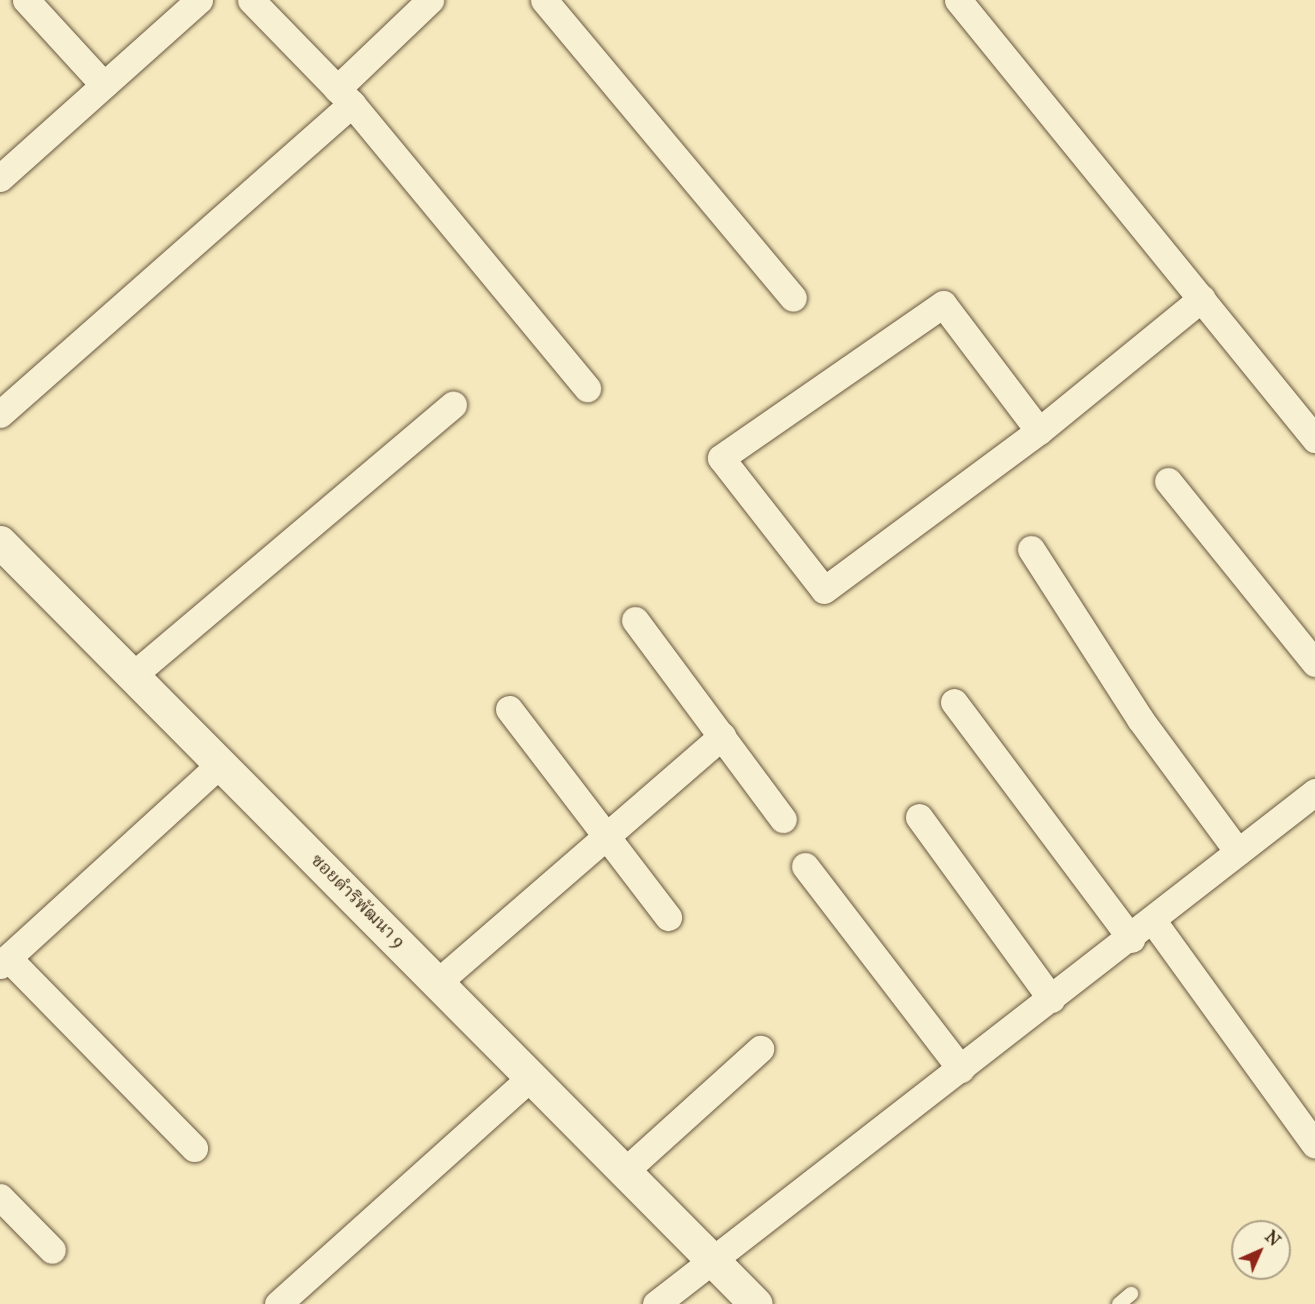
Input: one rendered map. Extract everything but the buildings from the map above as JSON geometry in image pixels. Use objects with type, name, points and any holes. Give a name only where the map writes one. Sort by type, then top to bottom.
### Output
[{"type":"street","points":[[27,0],[104,85]]},
{"type":"street","points":[[0,177],[199,0]]},
{"type":"street","points":[[251,0],[345,96],[587,388]]},
{"type":"street","points":[[0,414],[345,96],[430,0]]},
{"type":"street","points":[[544,0],[792,298]]},
{"type":"street","points":[[958,0],[1315,439]]},
{"type":"street","points":[[1040,431],[943,304],[721,458],[824,590],[1040,431],[1202,298]]},
{"type":"street","points":[[133,675],[453,405]]},
{"type":"street","points":[[1168,481],[1315,663]]},
{"type":"street","name":"ซอยดำริพัฒนา 9","points":[[0,542],[626,1170],[756,1304]]},
{"type":"street","points":[[1030,549],[1140,719],[1238,852]]},
{"type":"street","points":[[635,620],[783,819]]},
{"type":"street","points":[[954,702],[1131,939]]},
{"type":"street","points":[[509,709],[668,917]]},
{"type":"street","points":[[438,982],[722,736]]},
{"type":"street","points":[[194,1148],[4,962],[220,764]]},
{"type":"street","points":[[656,1304],[1131,939],[1315,792]]},
{"type":"street","points":[[919,817],[1051,999]]},
{"type":"street","points":[[805,867],[961,1069]]},
{"type":"street","points":[[1153,921],[1315,1146]]},
{"type":"street","points":[[626,1170],[760,1049]]},
{"type":"street","points":[[278,1304],[532,1076]]},
{"type":"street","points":[[0,1197],[52,1250]]},
{"type":"lane","points":[[1119,1304],[1131,1294]]}]
